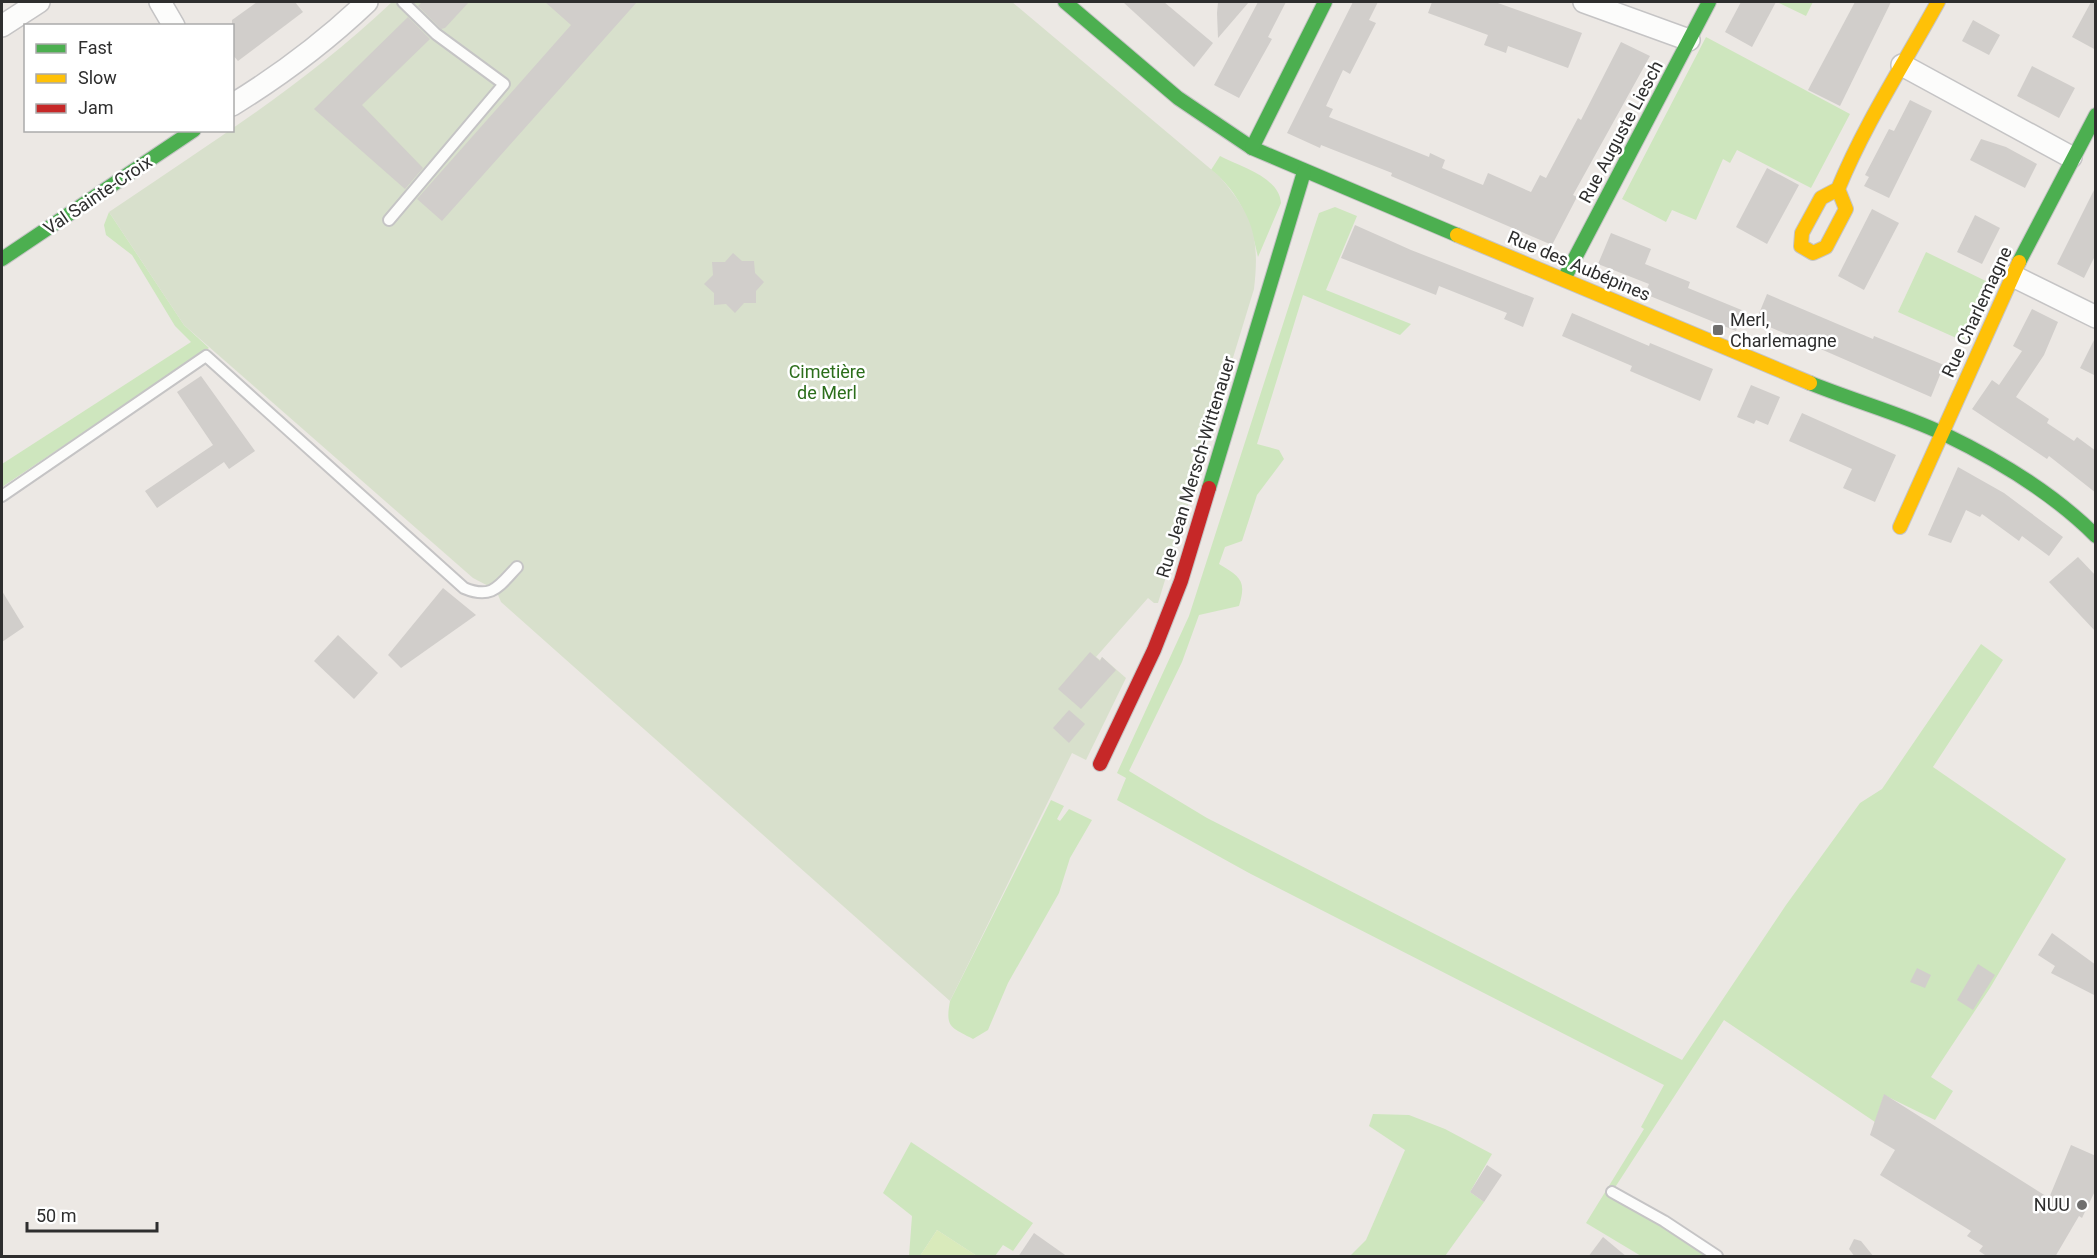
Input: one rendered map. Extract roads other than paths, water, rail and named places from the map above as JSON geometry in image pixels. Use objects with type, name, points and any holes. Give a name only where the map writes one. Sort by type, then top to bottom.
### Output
[{"type":"street","points":[[2,26],[39,2]]},
{"type":"street","points":[[160,2],[173,24]]},
{"type":"street","points":[[234,104],[304,55],[367,2]]},
{"type":"street","name":"Rue des Aubépines","points":[[1065,2],[1172,92],[1228,135],[1252,148],[1304,172],[1861,404],[1942,433],[2005,466],[2082,522],[2096,536]]},
{"type":"street","points":[[1252,148],[1325,2]]},
{"type":"street","points":[[1584,2],[1689,40]]},
{"type":"street","name":"Rue Auguste Liesch","points":[[1564,279],[1709,2]]},
{"type":"street","points":[[1838,189],[1868,120],[1938,2]]},
{"type":"street","points":[[1902,65],[2071,157]]},
{"type":"street","name":"Rue Charlemagne","points":[[1900,527],[2013,276],[2071,157],[2096,115]]},
{"type":"street","name":"Val Sainte-Croix","points":[[2,259],[191,132]]},
{"type":"street","name":"Rue Jean Mersch-Wittenauer","points":[[1100,764],[1154,650],[1181,581],[1304,172]]},
{"type":"street","points":[[2013,276],[2096,317]]},
{"type":"lane","points":[[389,220],[504,84],[436,34],[403,2]]},
{"type":"lane","points":[[2,496],[206,356],[464,588],[479,594],[496,590],[517,567]]},
{"type":"lane","points":[[1612,1192],[1664,1221],[1717,1257]]},
{"type":"place","name":"Merl, Charlemagne","points":[[1718,330]]},
{"type":"place","name":"NUU","points":[[2082,1205]]},
{"type":"park label","name":"Cimetière de Merl","points":[[827,382]]}]
